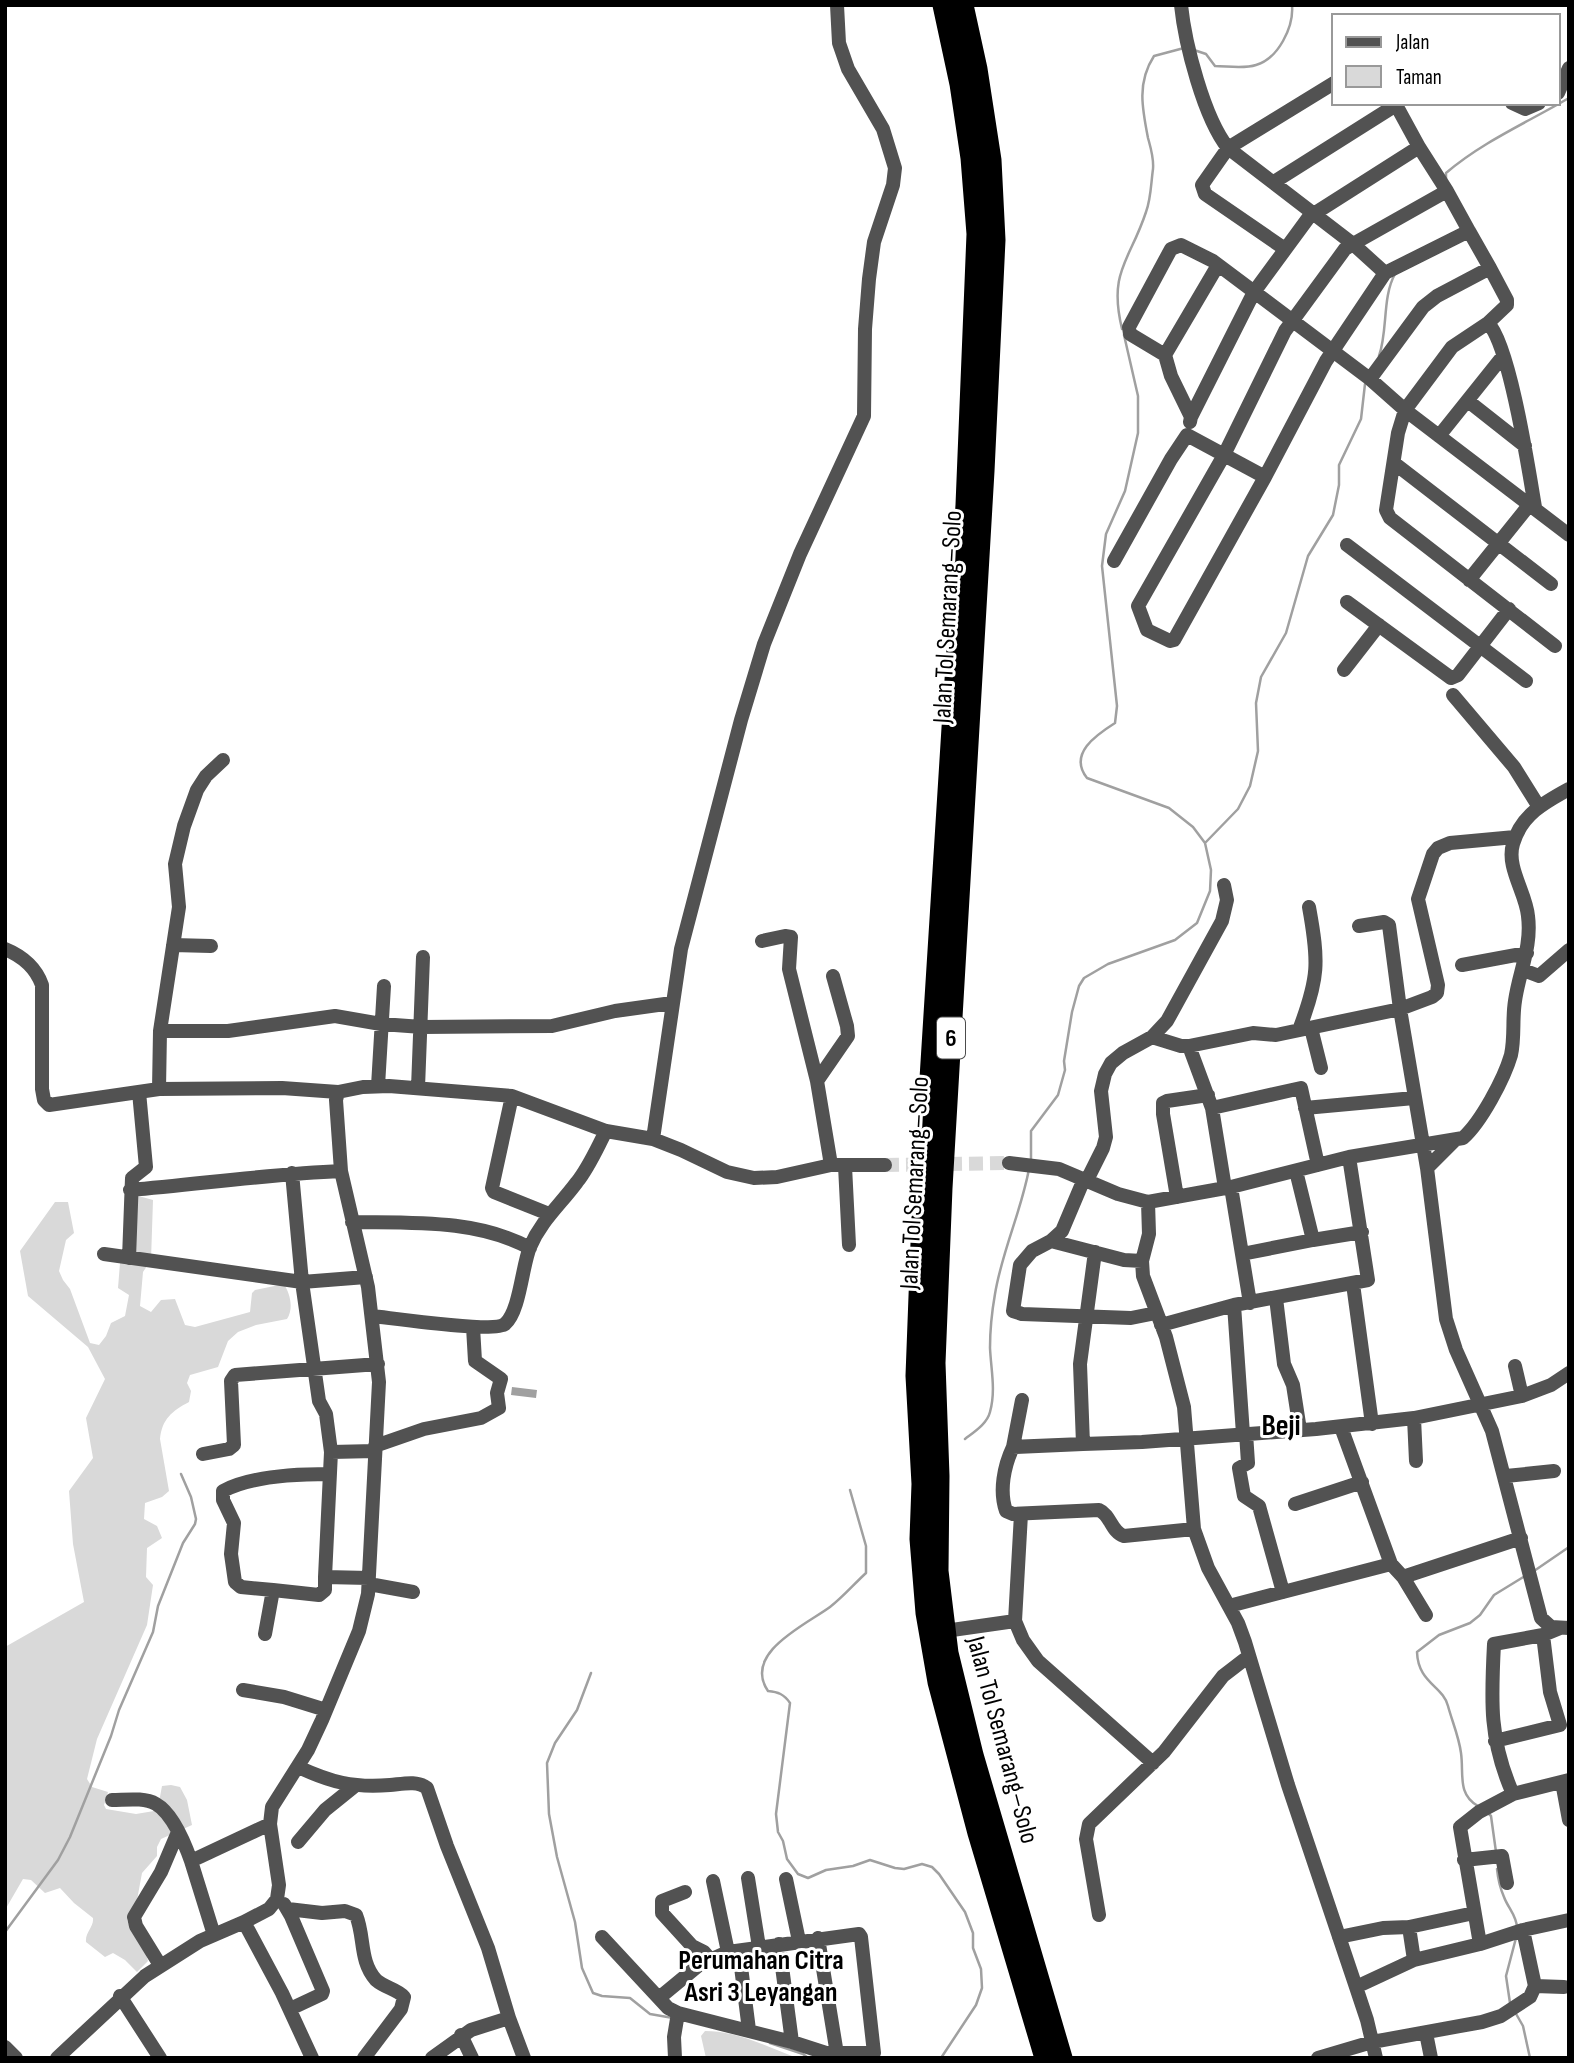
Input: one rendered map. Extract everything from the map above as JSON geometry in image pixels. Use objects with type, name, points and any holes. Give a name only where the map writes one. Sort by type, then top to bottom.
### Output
[{"type":"highway","name":"Jalan Tol Semarang–Solo","points":[[943,5],[960,84],[971,158],[976,234],[966,505],[922,1230],[916,1376],[922,1484],[920,1539],[926,1613],[938,1682],[978,1833],[1045,2058]]},
{"type":"highway","name":"Jalan Tol Semarang–Solo","points":[[963,5],[977,69],[989,147],[995,240],[979,568],[942,1188],[935,1363],[939,1476],[938,1571],[948,1653],[973,1755],[1062,2058]]},
{"type":"street","points":[[653,1139],[681,949],[741,720],[764,644],[800,554],[864,413],[864,329],[869,279],[877,229],[893,185],[895,168],[883,129],[848,69],[839,43],[837,5]]},
{"type":"street","points":[[1181,5],[1190,49],[1213,125],[1228,148],[1353,244],[1385,273]]},
{"type":"street","points":[[1560,88],[1569,68]]},
{"type":"street","points":[[1285,249],[1205,194],[1202,185],[1228,148],[1332,84]]},
{"type":"street","points":[[1274,182],[1393,105]]},
{"type":"street","points":[[1396,105],[1490,268],[1507,305],[1488,323],[1452,347],[1405,410],[1398,433],[1385,507],[1388,514],[1555,646]]},
{"type":"street","points":[[1516,105],[1525,109],[1534,105]]},
{"type":"street","points":[[1114,561],[1187,435],[1191,418],[1254,292],[1285,249],[1312,214],[1419,147]]},
{"type":"street","points":[[1447,191],[1345,249],[1292,322],[1224,455],[1138,606],[1149,631],[1170,641],[1174,640],[1332,352],[1385,273],[1469,231]]},
{"type":"street","points":[[1191,418],[1171,376],[1165,355],[1130,334],[1129,330],[1171,249],[1181,245],[1218,265],[1370,379],[1405,410],[1569,535]]},
{"type":"street","points":[[1165,355],[1218,265]]},
{"type":"street","points":[[1370,379],[1423,307],[1437,296],[1490,268]]},
{"type":"street","points":[[1469,580],[1532,506],[1525,446],[1503,356],[1497,337],[1488,323]]},
{"type":"street","points":[[1439,436],[1503,356]]},
{"type":"street","points":[[1468,401],[1525,446]]},
{"type":"street","points":[[1187,435],[1265,477]]},
{"type":"street","points":[[1394,463],[1551,584]]},
{"type":"street","points":[[1347,545],[1526,681]]},
{"type":"street","points":[[1347,602],[1451,678],[1458,675],[1509,609]]},
{"type":"street","points":[[1343,670],[1379,625]]},
{"type":"street","points":[[1453,695],[1514,767],[1539,807]]},
{"type":"street","points":[[159,1089],[160,1031],[179,907],[175,864],[184,826],[197,790],[206,776],[223,760]]},
{"type":"street","points":[[1009,1163],[1066,1171],[1118,1194],[1148,1202],[1228,1187],[1349,1157],[1462,1138],[1472,1130],[1507,1064],[1513,1045],[1515,1000],[1527,953],[1529,930],[1527,911],[1512,860],[1515,837],[1521,824],[1539,807],[1569,789]]},
{"type":"street","points":[[1152,1037],[1189,1046],[1253,1033],[1276,1035],[1400,1009],[1432,997],[1438,989],[1418,899],[1433,854],[1450,842],[1515,837]]},
{"type":"street","points":[[1224,885],[1227,900],[1222,921],[1167,1020],[1152,1037],[1111,1063],[1105,1074],[1101,1091],[1106,1137],[1103,1148],[1064,1227],[1051,1241],[1032,1251],[1020,1265],[1013,1311],[1022,1314],[1158,1319],[1366,1282],[1369,1278],[1349,1157]]},
{"type":"street","points":[[1309,907],[1317,962],[1305,1029],[1321,1068]]},
{"type":"street","points":[[1359,926],[1384,922],[1388,925],[1427,1168],[1446,1319],[1456,1350],[1492,1431],[1506,1476],[1528,1575],[1541,1618],[1551,1627],[1564,1628]]},
{"type":"street","points":[[762,941],[791,937],[789,969],[838,1166],[849,1245]]},
{"type":"street","points":[[173,944],[211,946]]},
{"type":"street","points":[[5,949],[31,965],[42,985],[42,1089],[46,1103],[52,1105],[159,1089],[282,1088],[338,1092],[378,1086],[418,1088],[512,1096],[607,1131],[653,1139],[738,1175],[777,1177],[838,1166],[885,1164]]},
{"type":"street","points":[[1523,970],[1539,976],[1569,950]]},
{"type":"street","points":[[1462,965],[1527,953]]},
{"type":"street","points":[[418,1088],[423,957]]},
{"type":"street","points":[[817,1082],[848,1036],[833,976]]},
{"type":"street","points":[[378,1086],[384,986]]},
{"type":"street","points":[[160,1031],[228,1031],[335,1016],[381,1024],[422,1027],[552,1026],[615,1011],[672,1003]]},
{"type":"street","points":[[1189,1046],[1210,1102],[1250,1303]]},
{"type":"street","points":[[1177,1197],[1163,1103],[1167,1101],[1210,1102],[1300,1088],[1318,1165]]},
{"type":"street","points":[[130,1258],[132,1177],[146,1167],[139,1092]]},
{"type":"street","points":[[289,2008],[323,1991],[283,1904],[270,1824],[273,1805],[298,1767],[326,1710],[359,1631],[369,1581],[379,1382],[366,1278],[341,1171],[338,1092]]},
{"type":"street","points":[[512,1096],[492,1188],[494,1192],[549,1214]]},
{"type":"street","points":[[1305,1108],[1414,1098]]},
{"type":"street","points":[[372,1316],[473,1327],[495,1328],[505,1324],[512,1314],[530,1248],[549,1214],[588,1167],[607,1131]]},
{"type":"street","points":[[1427,1168],[1455,1140]]},
{"type":"street","points":[[130,1190],[292,1173],[341,1171]]},
{"type":"street","points":[[1296,1171],[1312,1240]]},
{"type":"street","points":[[292,1173],[302,1282],[314,1369],[319,1401],[326,1415],[331,1452],[325,1590],[318,1595],[241,1587],[235,1582],[231,1554],[234,1523],[223,1500],[223,1492],[232,1487],[281,1476],[329,1474]]},
{"type":"street","points":[[1148,1202],[1149,1238],[1142,1261],[1143,1276],[1181,1395],[1194,1529],[1208,1568],[1238,1623],[1356,1986],[1376,2058]]},
{"type":"street","points":[[352,1222],[465,1227],[503,1235],[530,1248]]},
{"type":"street","points":[[1242,1254],[1362,1232]]},
{"type":"street","points":[[1051,1241],[1142,1261]]},
{"type":"street","points":[[1083,1444],[1080,1364],[1095,1252]]},
{"type":"street","points":[[104,1254],[302,1282],[366,1278]]},
{"type":"street","points":[[1353,1284],[1372,1424]]},
{"type":"street","points":[[1276,1298],[1284,1364],[1293,1385],[1300,1430]]},
{"type":"street","points":[[1234,1305],[1248,1463],[1239,1468],[1244,1496],[1259,1506],[1283,1592]]},
{"type":"street","points":[[331,1452],[375,1448],[424,1429],[481,1418],[499,1408],[497,1393],[502,1384],[501,1379],[475,1361],[473,1327]]},
{"type":"street","points":[[203,1454],[229,1450],[234,1445],[232,1376],[377,1364]]},
{"type":"street","points":[[1515,1366],[1522,1396]]},
{"type":"street","points":[[1013,1447],[1372,1424],[1522,1396],[1551,1385],[1569,1373]]},
{"type":"street","points":[[1022,1401],[1013,1447],[1006,1465],[1004,1500],[1008,1513],[1099,1510],[1105,1513],[1117,1534],[1124,1536],[1194,1529]]},
{"type":"street","points":[[1414,1418],[1416,1461]]},
{"type":"street","points":[[1341,1427],[1391,1564],[1403,1577],[1426,1615]]},
{"type":"street","points":[[1506,1476],[1554,1471]]},
{"type":"street","points":[[1296,1504],[1362,1482]]},
{"type":"street","points":[[1021,1514],[1015,1621],[1023,1640],[1038,1661],[1153,1763]]},
{"type":"street","points":[[1403,1577],[1521,1538]]},
{"type":"street","points":[[1229,1606],[1391,1564]]},
{"type":"street","points":[[325,1577],[369,1581],[413,1592]]},
{"type":"street","points":[[265,1634],[273,1590]]},
{"type":"street","points":[[945,1631],[1015,1621]]},
{"type":"street","points":[[1513,1794],[1495,1741],[1491,1705],[1494,1644],[1564,1628]]},
{"type":"street","points":[[1495,1741],[1560,1725],[1550,1692],[1542,1635]]},
{"type":"street","points":[[1099,1915],[1086,1830],[1089,1824],[1153,1763],[1223,1676],[1249,1656]]},
{"type":"street","points":[[243,1690],[284,1697],[326,1710]]},
{"type":"street","points":[[298,1767],[331,1782],[356,1785],[413,1783],[422,1784],[429,1791],[447,1846],[488,1948],[524,2058]]},
{"type":"street","points":[[1480,1944],[1460,1827],[1483,1809],[1513,1794],[1565,1781],[1569,1820]]},
{"type":"street","points":[[298,1842],[325,1810],[356,1785]]},
{"type":"street","points":[[112,1800],[157,1804],[178,1832],[191,1861],[214,1935]]},
{"type":"street","points":[[191,1861],[270,1824]]},
{"type":"street","points":[[160,1965],[136,1926],[134,1917],[162,1872],[178,1832]]},
{"type":"street","points":[[1464,1860],[1496,1855],[1503,1858],[1507,1882]]},
{"type":"street","points":[[748,1878],[759,1947]]},
{"type":"street","points":[[786,1879],[799,1941]]},
{"type":"street","points":[[713,1881],[734,1951],[749,2030]]},
{"type":"street","points":[[685,1892],[662,1901],[662,1913],[692,1946],[704,1952],[711,1960]]},
{"type":"street","points":[[57,2058],[120,1996],[160,1965],[214,1935],[283,1904],[323,1913],[345,1911],[356,1915],[365,1962],[373,1976],[383,1986],[404,1997],[401,2009],[364,2058]]},
{"type":"street","points":[[1339,1937],[1382,1928],[1409,1927],[1474,1913]]},
{"type":"street","points":[[1356,1986],[1414,1961],[1569,1920]]},
{"type":"street","points":[[244,1922],[312,2058]]},
{"type":"street","points":[[1409,1927],[1414,1961]]},
{"type":"street","points":[[1318,2058],[1373,2042],[1495,2019],[1530,1997],[1535,1986],[1518,1932]]},
{"type":"street","points":[[602,1937],[667,2008],[678,2017],[749,2030],[837,2054],[874,2052],[862,1937],[857,1933],[734,1951],[699,1965],[659,1998]]},
{"type":"street","points":[[818,1938],[837,2054]]},
{"type":"street","points":[[779,1944],[792,2042]]},
{"type":"street","points":[[1535,1986],[1564,1987]]},
{"type":"street","points":[[120,1996],[160,2058]]},
{"type":"street","points":[[676,2058],[674,2037],[678,2017]]},
{"type":"street","points":[[432,2058],[461,2035],[481,2025],[509,2018]]},
{"type":"street","points":[[1426,2033],[1431,2058]]},
{"type":"street","points":[[461,2035],[472,2058]]},
{"type":"street","points":[[5,2046],[16,2058]]},
{"type":"green space","points":[[135,1195],[153,1200],[151,1260],[143,1272],[140,1306],[151,1312],[161,1300],[175,1299],[185,1325],[195,1327],[250,1312],[252,1293],[255,1290],[284,1284],[291,1306],[287,1319],[256,1325],[238,1332],[228,1341],[218,1367],[190,1375],[187,1383],[191,1391],[189,1402],[169,1416],[161,1432],[169,1491],[162,1497],[145,1503],[144,1519],[157,1526],[162,1538],[147,1548],[146,1577],[153,1585],[147,1625],[97,1739],[87,1779],[92,1787],[108,1792],[104,1805],[106,1809],[136,1814],[154,1811],[162,1786],[171,1785],[180,1787],[187,1800],[192,1825],[161,1839],[157,1856],[142,1873],[137,1900],[127,1920],[148,1961],[137,1972],[125,1960],[113,1953],[105,1957],[86,1942],[93,1918],[60,1888],[45,1893],[31,1880],[23,1879],[5,1910],[5,1647],[84,1602],[73,1544],[69,1491],[93,1458],[86,1418],[105,1379],[88,1347],[28,1296],[20,1251],[55,1202],[68,1202],[74,1233],[66,1240],[59,1271],[70,1289],[90,1343],[99,1345],[111,1323],[125,1316],[129,1295],[118,1288],[120,1263]]},
{"type":"green space","points":[[705,2031],[741,2037],[797,2058],[706,2058],[701,2036]]},
{"type":"shaded area","points":[[512,1387],[537,1390],[536,1398],[511,1395]]},
{"type":"waterway","points":[[1194,50],[1206,54],[1215,66],[1246,67],[1264,62],[1283,41],[1290,23],[1292,5]]},
{"type":"waterway","points":[[1122,329],[1118,309],[1119,279],[1148,207],[1153,169],[1143,106],[1143,85],[1154,56],[1184,48]]},
{"type":"waterway","points":[[1560,103],[1569,98]]},
{"type":"waterway","points":[[1446,179],[1446,173],[1460,162],[1556,105]]},
{"type":"waterway","points":[[1379,356],[1388,293],[1395,274]]},
{"type":"waterway","points":[[1031,1159],[1031,1131],[1058,1095],[1065,1070],[1072,1012],[1084,978],[1108,964],[1175,940],[1197,923],[1210,891],[1211,870],[1205,843],[1193,827],[1169,808],[1087,778],[1082,769],[1083,753],[1093,739],[1115,723],[1117,706],[1102,566],[1106,534],[1125,491],[1138,433],[1138,396],[1124,335]]},
{"type":"waterway","points":[[1205,843],[1238,809],[1250,786],[1258,751],[1256,703],[1261,677],[1286,633],[1308,556],[1333,515],[1339,485],[1339,465],[1361,419],[1365,384]]},
{"type":"waterway","points":[[965,1439],[983,1424],[992,1404],[990,1341],[994,1301],[1002,1262],[1029,1169]]},
{"type":"waterway","points":[[5,1932],[58,1860],[70,1837],[119,1710],[153,1632],[158,1606],[183,1543],[195,1524],[191,1497],[181,1474]]},
{"type":"waterway","points":[[850,1490],[866,1546],[866,1573],[830,1607],[781,1641],[763,1664],[762,1677],[768,1691],[780,1694],[790,1703],[776,1814],[778,1832],[787,1859],[798,1874],[808,1878],[826,1870],[870,1860],[904,1869],[922,1864],[932,1867],[939,1874],[965,1912],[973,1933],[973,1948],[981,1969],[982,1988],[976,2005],[941,2058]]},
{"type":"waterway","points":[[1534,1571],[1569,1547]]},
{"type":"waterway","points":[[1478,1806],[1471,1801],[1464,1789],[1460,1747],[1448,1706],[1441,1693],[1422,1671],[1417,1652],[1439,1635],[1470,1623],[1480,1615],[1494,1595],[1525,1576]]},
{"type":"waterway","points":[[591,1673],[577,1710],[555,1743],[547,1763],[549,1814],[557,1857],[575,1922],[582,1968],[593,1993],[630,1998],[650,2014],[673,2018]]},
{"type":"waterway","points":[[1489,1814],[1496,1852]]},
{"type":"waterway","points":[[1497,1869],[1501,1890],[1516,1920],[1517,1928]]},
{"type":"waterway","points":[[1510,2003],[1506,1976],[1516,1938]]},
{"type":"waterway","points":[[1515,2012],[1523,2026],[1530,2058]]},
{"type":"waterway","points":[[770,2043],[808,2058]]},
{"type":"tunnel","points":[[885,1165],[1009,1163]]},
{"type":"district","name":"Beji","points":[[1281,1426]]},
{"type":"district","name":"Perumahan Citra Asri 3 Leyangan","points":[[761,1976]]}]
